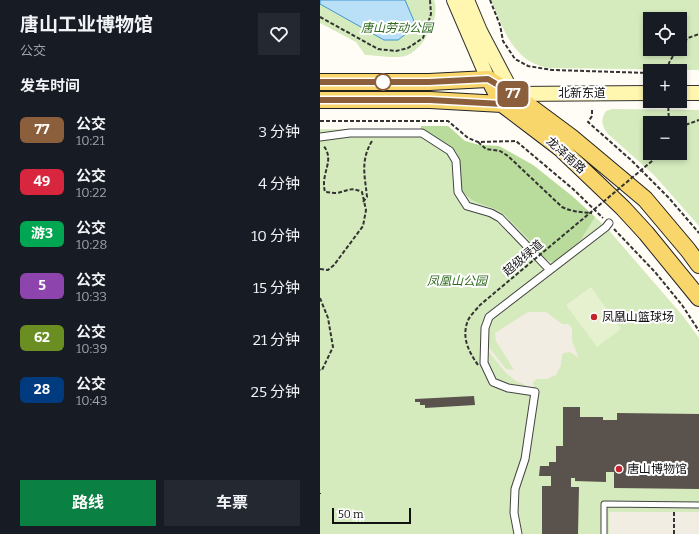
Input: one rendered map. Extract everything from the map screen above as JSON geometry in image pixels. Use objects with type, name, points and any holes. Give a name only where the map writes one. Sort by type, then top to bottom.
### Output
[{"type":"main road","points":[[454,0],[488,79],[508,99]]},
{"type":"main road","name":"龙泽南路","points":[[467,0],[508,99],[623,208],[699,298]]},
{"type":"main road","points":[[320,82],[429,82],[488,79]]},
{"type":"main road","name":"北新东道","points":[[320,100],[508,99],[643,93]]},
{"type":"main road","points":[[687,93],[699,93]]},
{"type":"main road","name":"龙泽南路","points":[[508,99],[571,137],[645,199],[699,265]]},
{"type":"street","points":[[320,137],[350,133],[422,133],[450,151],[456,162],[458,192],[467,206],[491,213],[500,218],[550,270]]},
{"type":"street","points":[[518,534],[514,513],[516,489],[525,459],[535,392],[508,388],[493,382],[484,363],[485,328],[489,317],[606,227],[609,223]]},
{"type":"lane","points":[[604,534],[604,504],[699,505]]},
{"type":"path","points":[[320,17],[378,49],[396,51],[408,48],[423,38],[431,14],[430,0]]},
{"type":"path","points":[[490,0],[500,25],[503,41],[515,59],[528,66],[552,70],[643,72]]},
{"type":"path","points":[[687,39],[699,34]]},
{"type":"path","points":[[592,110],[592,116],[588,122],[631,160],[669,198],[699,233]]},
{"type":"path","points":[[687,124],[699,120]]},
{"type":"path","points":[[320,121],[448,121],[468,138],[478,142],[486,149],[500,151],[508,156],[562,207],[578,212],[592,212]]},
{"type":"path","points":[[363,202],[367,198],[363,167],[365,156],[376,133]]},
{"type":"path","points":[[478,142],[516,141],[573,189],[609,223],[655,272],[682,305],[699,331]]},
{"type":"path","points":[[320,143],[327,150],[328,159],[323,170],[322,185],[325,192],[336,193],[347,189],[362,192],[366,210],[363,226],[334,265],[328,270],[320,269]]},
{"type":"path","name":"超级绿道","points":[[478,365],[468,350],[466,337],[467,322],[473,313],[480,305],[653,160]]},
{"type":"path","points":[[320,298],[328,318],[333,347],[322,370],[320,370]]},
{"type":"path","points":[[674,505],[674,534]]},
{"type":"green space","name":"唐山劳动公园","points":[[320,0],[434,0],[436,7],[433,24],[424,41],[412,53],[397,57],[365,55],[356,42],[320,23]]},
{"type":"green space","points":[[491,0],[699,0],[699,70],[687,70],[687,64],[643,64],[643,69],[548,68],[533,63],[525,58],[512,44],[502,26]]},
{"type":"green space","points":[[612,109],[699,110],[699,226],[654,175],[608,134],[602,123],[606,111]]},
{"type":"green space","name":"凤凰山公园","points":[[421,126],[448,126],[465,141],[479,145],[499,146],[533,165],[572,196],[606,227],[683,316],[699,338],[699,534],[320,534],[320,129],[421,130]]},
{"type":"green space","points":[[421,126],[448,126],[465,141],[479,145],[499,146],[533,165],[572,196],[595,217],[580,241],[560,259],[552,262],[545,259],[536,247],[504,214],[476,202],[466,195],[460,186],[459,159],[456,151],[421,130]]},
{"type":"green space","name":"凤凰山篮球场","points":[[591,287],[621,329],[597,347],[566,305]]},
{"type":"shaded area","points":[[528,312],[546,312],[562,324],[568,324],[572,328],[572,341],[579,358],[570,352],[564,353],[562,355],[561,365],[556,375],[547,379],[537,379],[533,382],[535,392],[525,390],[525,385],[516,381],[506,373],[484,346],[484,341],[506,369],[514,370],[496,341],[495,333]]},
{"type":"shaded area","points":[[609,512],[699,512],[699,534],[609,534]]},
{"type":"water","points":[[320,0],[405,0],[414,21],[413,27],[398,40],[384,40],[320,4]]},
{"type":"building","points":[[474,396],[475,405],[425,408],[425,405],[420,405],[420,402],[415,402],[415,399]]},
{"type":"building","name":"唐山博物馆","points":[[563,407],[580,407],[580,417],[603,417],[603,420],[617,420],[617,413],[699,414],[699,489],[614,488],[614,472],[606,472],[606,482],[575,481],[575,478],[571,478],[571,487],[579,487],[578,534],[542,534],[542,486],[551,486],[551,476],[539,476],[540,466],[549,466],[549,462],[556,462],[556,446],[563,446]]},
{"type":"bus line","name":"77","points":[[320,82],[429,82],[488,79],[513,94],[502,104],[430,100],[320,100]]},
{"type":"place","name":"凤凰山篮球场","points":[[594,317]]},
{"type":"place","name":"唐山博物馆","points":[[619,469]]}]
